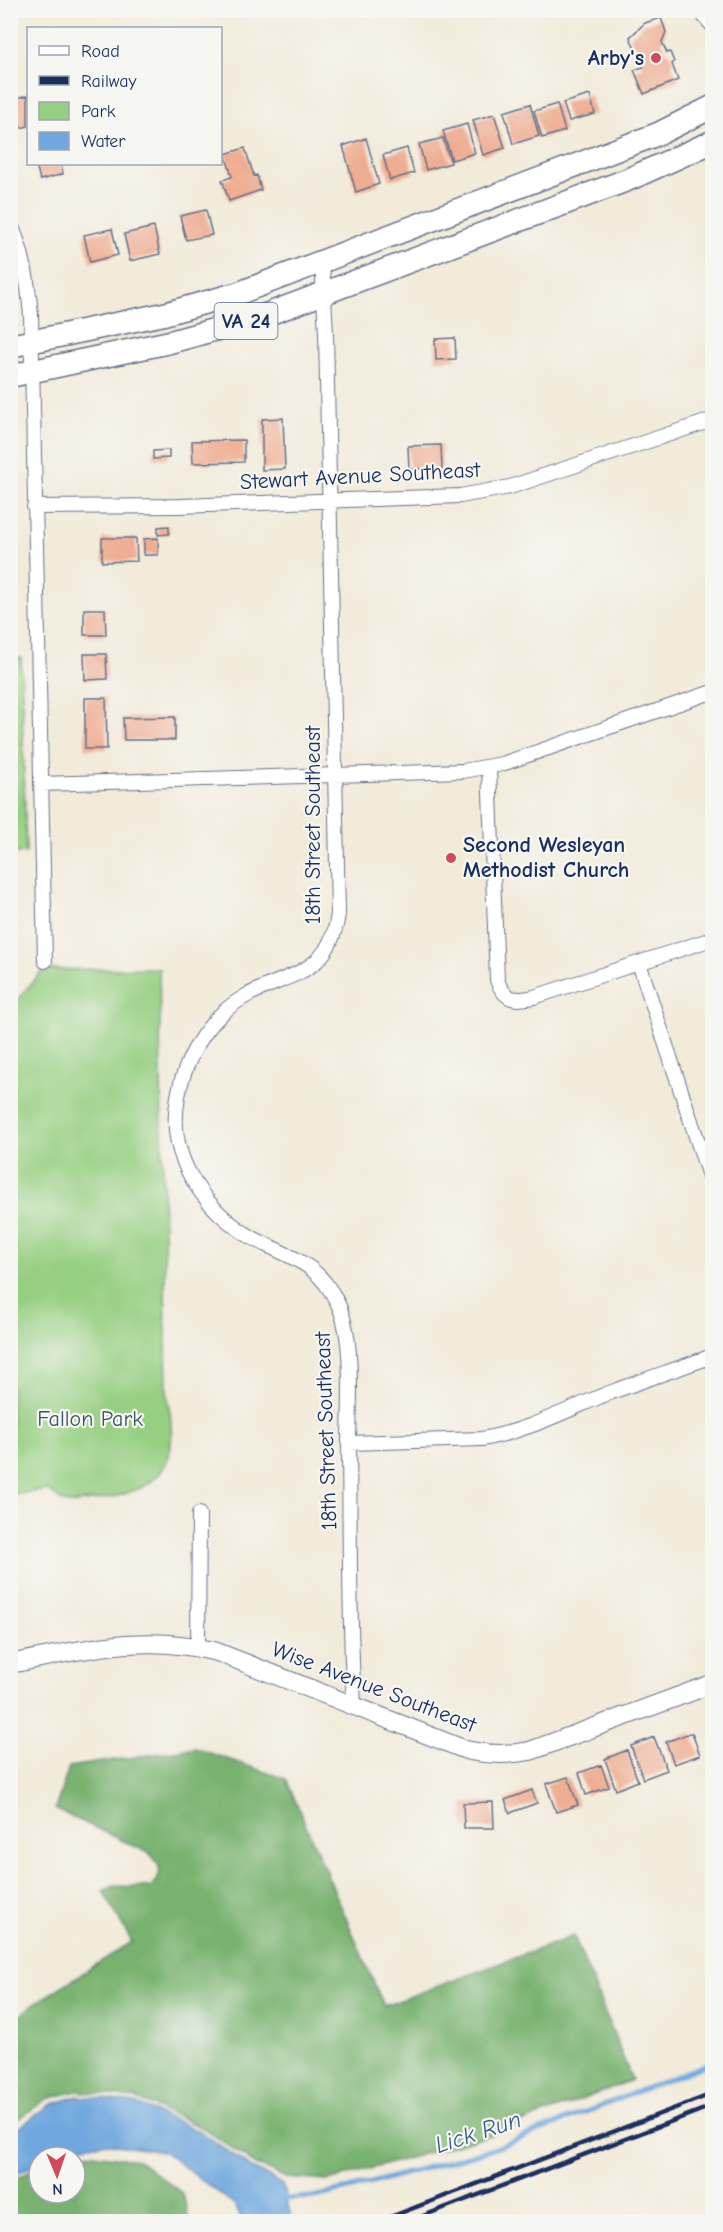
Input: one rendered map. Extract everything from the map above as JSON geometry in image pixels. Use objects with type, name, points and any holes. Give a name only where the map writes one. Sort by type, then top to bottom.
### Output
[{"type":"main road","name":"VA 24","points":[[21,344],[203,304],[464,209],[658,134],[712,107]]},
{"type":"main road","name":"VA 24","points":[[21,373],[220,329],[324,294],[627,180],[712,142]]},
{"type":"street","points":[[699,10],[712,25]]},
{"type":"street","points":[[10,223],[27,275],[21,373],[34,507],[45,961]]},
{"type":"street","name":"18th Street Southeast","points":[[322,262],[336,774],[338,914],[336,928],[331,944],[313,965],[298,974],[243,997],[223,1012],[207,1031],[183,1073],[178,1092],[176,1116],[177,1139],[185,1165],[195,1184],[210,1203],[226,1219],[250,1236],[303,1262],[330,1288],[340,1307],[345,1325],[350,1373],[351,1656],[354,1705]]},
{"type":"street","name":"Stewart Avenue Southeast","points":[[34,507],[180,506],[479,494],[510,487],[712,420]]},
{"type":"street","points":[[41,784],[463,771],[502,764],[712,692]]},
{"type":"street","points":[[489,767],[497,980],[504,993],[518,1000],[534,997],[712,939]]},
{"type":"street","points":[[639,963],[708,1158],[712,1185]]},
{"type":"street","points":[[349,1443],[496,1437],[515,1432],[617,1390],[712,1356]]},
{"type":"street","points":[[198,1647],[199,1514]]},
{"type":"street","name":"Wise Avenue Southeast","points":[[10,1664],[133,1642],[163,1642],[198,1647],[217,1652],[466,1750],[508,1755],[530,1751],[712,1684]]},
{"type":"green space","points":[[21,658],[26,853],[10,853],[10,659]]},
{"type":"green space","name":"Fallon Park","points":[[159,968],[170,1451],[165,1466],[156,1477],[145,1486],[131,1492],[71,1504],[47,1490],[11,1495],[11,1007],[43,970]]},
{"type":"green space","points":[[195,1748],[286,1779],[384,2006],[574,1936],[632,2080],[490,2135],[328,2181],[286,2178],[256,2165],[203,2128],[135,2098],[77,2091],[47,2099],[11,2124],[11,2024],[32,2005],[132,1942],[103,1891],[113,1886],[151,1887],[159,1874],[158,1865],[149,1853],[55,1809],[69,1767]]},
{"type":"green space","points":[[87,2153],[138,2160],[183,2194],[189,2221],[11,2221],[11,2181],[27,2173],[27,2205],[87,2205]]},
{"type":"water","points":[[78,2096],[135,2103],[201,2132],[252,2168],[282,2184],[291,2216],[289,2221],[242,2221],[235,2205],[164,2152],[103,2143],[87,2145],[27,2145],[27,2169],[11,2176],[11,2133],[50,2105]]},
{"type":"building","name":"Arby's","points":[[661,18],[666,32],[662,42],[667,53],[670,52],[678,80],[644,94],[634,70],[643,67],[630,37],[645,23]]},
{"type":"building","points":[[27,95],[27,126],[21,128],[13,99]]},
{"type":"building","points":[[590,95],[595,114],[569,121],[563,103]]},
{"type":"building","points":[[530,104],[539,136],[513,144],[504,112]]},
{"type":"building","points":[[557,104],[565,131],[542,138],[534,111]]},
{"type":"building","points":[[494,114],[505,148],[483,155],[473,120]]},
{"type":"building","points":[[467,124],[475,153],[452,160],[443,131]]},
{"type":"building","points":[[366,138],[379,184],[356,192],[343,146]]},
{"type":"building","points":[[443,138],[451,163],[426,170],[419,144]]},
{"type":"building","points":[[245,148],[261,190],[229,201],[222,180],[232,177],[225,154]]},
{"type":"building","points":[[407,148],[414,173],[390,180],[383,155]]},
{"type":"building","points":[[36,165],[61,165],[63,174],[40,180]]},
{"type":"building","points":[[206,210],[212,235],[186,240],[180,216]]},
{"type":"building","points":[[154,227],[160,254],[130,261],[124,234]]},
{"type":"building","points":[[112,229],[118,255],[90,262],[84,235]]},
{"type":"building","points":[[455,338],[456,359],[436,360],[435,339]]},
{"type":"building","points":[[283,418],[285,469],[262,470],[262,419]]},
{"type":"building","points":[[244,440],[244,462],[193,463],[192,441]]},
{"type":"building","points":[[441,445],[442,469],[409,469],[408,446]]},
{"type":"building","points":[[169,450],[169,458],[153,459],[153,451]]},
{"type":"building","points":[[169,526],[169,534],[158,535],[158,527]]},
{"type":"building","points":[[102,538],[136,538],[137,561],[102,562]]},
{"type":"building","points":[[158,538],[158,555],[144,555],[144,539]]},
{"type":"building","points":[[84,609],[105,609],[106,635],[84,635]]},
{"type":"building","points":[[84,654],[106,654],[107,679],[85,680]]},
{"type":"building","points":[[85,698],[106,698],[107,749],[85,749]]},
{"type":"building","points":[[175,717],[175,740],[124,740],[123,718]]},
{"type":"building","points":[[692,1733],[700,1755],[674,1764],[666,1742]]},
{"type":"building","points":[[654,1737],[667,1770],[643,1779],[631,1746]]},
{"type":"building","points":[[627,1750],[638,1781],[616,1790],[605,1759]]},
{"type":"building","points":[[601,1765],[609,1787],[586,1795],[579,1773]]},
{"type":"building","points":[[568,1777],[578,1805],[556,1812],[546,1784]]},
{"type":"building","points":[[532,1790],[537,1803],[510,1813],[505,1800]]},
{"type":"building","points":[[493,1802],[494,1828],[464,1828],[463,1803]]},
{"type":"waterway","name":"Lick Run","points":[[281,2199],[314,2197],[357,2187],[493,2149],[712,2062]]},
{"type":"railway","points":[[377,2222],[712,2094]]},
{"type":"railway","points":[[407,2222],[712,2106]]},
{"type":"place","name":"Arby's","points":[[656,58]]},
{"type":"place","name":"Second Wesleyan Methodist Church","points":[[451,858]]}]
